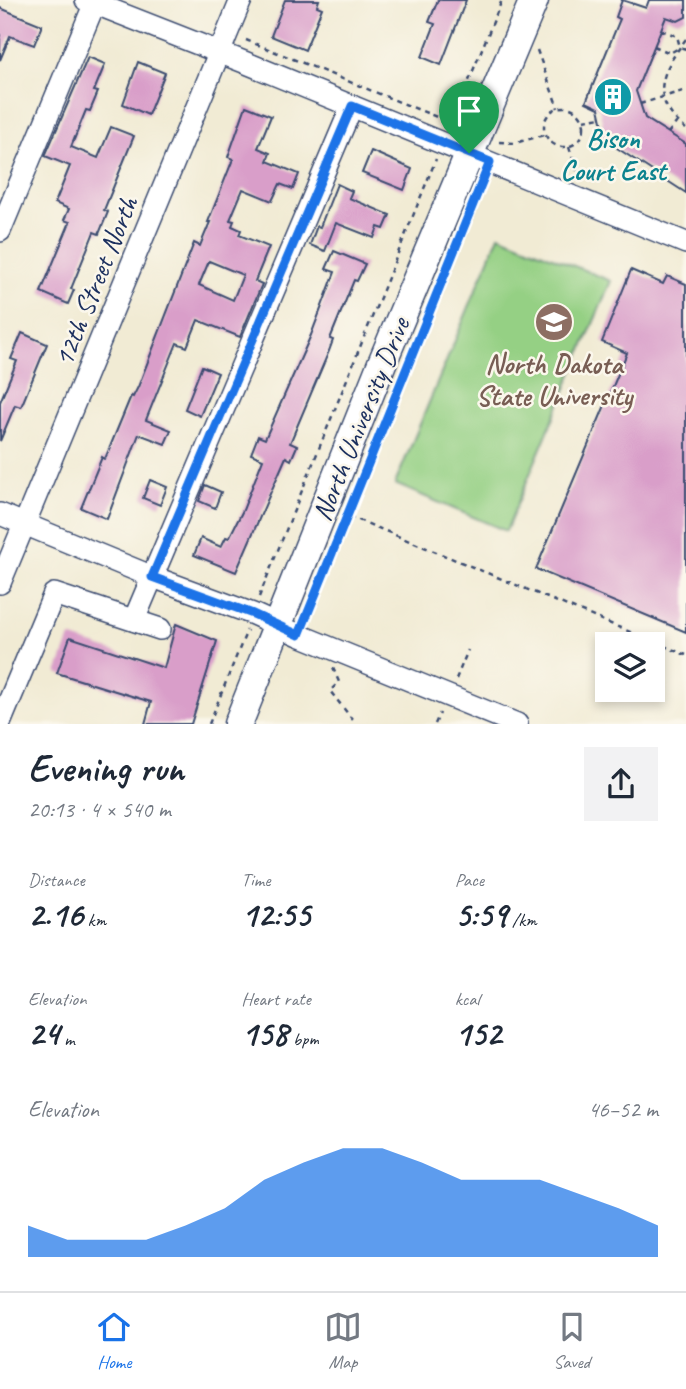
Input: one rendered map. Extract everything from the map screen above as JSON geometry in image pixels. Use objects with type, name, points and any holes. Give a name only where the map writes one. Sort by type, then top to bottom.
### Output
[{"type":"main road","name":"North University Drive","points":[[238,724],[276,625],[534,0]]},
{"type":"street","name":"12th Street North","points":[[0,583],[241,0]]},
{"type":"street","points":[[0,231],[92,1],[224,42],[352,106],[686,243]]},
{"type":"street","points":[[134,620],[352,106]]},
{"type":"street","points":[[0,514],[516,724]]},
{"type":"street","points":[[0,723],[54,594],[160,629]]},
{"type":"path","points":[[276,625],[442,142],[502,0]]},
{"type":"path","points":[[661,30],[677,36],[680,47]]},
{"type":"path","points":[[686,39],[663,77],[661,97],[667,111],[686,130]]},
{"type":"path","points":[[224,42],[459,126]]},
{"type":"path","points":[[654,46],[670,52],[680,47],[686,49]]},
{"type":"path","points":[[537,50],[558,108]]},
{"type":"path","points":[[640,104],[686,90]]},
{"type":"path","points":[[558,108],[572,109],[583,120],[584,131],[580,139],[569,147],[556,146],[545,134],[544,124],[548,114],[558,108]]},
{"type":"path","points":[[583,120],[601,117]]},
{"type":"path","points":[[668,132],[677,122]]},
{"type":"path","points":[[499,142],[515,143],[545,134]]},
{"type":"path","points":[[569,147],[580,181]]},
{"type":"path","points":[[209,724],[349,516],[449,265]]},
{"type":"path","points":[[349,516],[686,655]]},
{"type":"path","points":[[331,664],[339,682],[330,691],[356,724]]},
{"type":"green space","points":[[499,235],[611,281],[506,531],[395,484]]},
{"type":"building","points":[[285,0],[319,0],[317,6],[322,8],[305,50],[271,36]]},
{"type":"building","points":[[438,0],[466,0],[441,65],[422,57],[435,24],[429,22]]},
{"type":"building","name":"Bison Court East","points":[[622,0],[646,8],[649,0],[686,0],[686,17],[678,21],[666,17],[636,91],[645,118],[686,144],[686,193],[597,135],[603,126],[599,108],[586,102],[620,19],[616,17]]},
{"type":"building","points":[[0,8],[42,25],[34,45],[10,36],[0,60]]},
{"type":"building","points":[[88,57],[105,64],[94,91],[98,92],[90,111],[86,110],[71,147],[98,158],[111,127],[134,136],[104,210],[108,212],[99,234],[94,232],[71,289],[74,290],[68,304],[41,292],[70,222],[64,220],[69,209],[55,203],[70,166],[45,156]]},
{"type":"building","points":[[138,62],[165,73],[148,115],[123,104]]},
{"type":"building","points":[[246,106],[271,116],[258,148],[270,153],[267,161],[299,174],[293,189],[280,184],[272,201],[243,189],[230,220],[234,221],[232,226],[241,230],[239,235],[269,247],[255,281],[262,284],[240,337],[198,320],[187,347],[177,343],[146,420],[171,430],[165,444],[139,434],[107,519],[81,508],[102,457],[105,459],[131,396],[133,397],[138,387],[194,243],[200,246],[233,159],[228,157]],"holes":[[[209,261],[243,275],[233,300],[199,285]]]},
{"type":"building","points":[[371,151],[412,169],[404,190],[362,173]]},
{"type":"building","points":[[337,184],[352,191],[349,198],[390,215],[384,229],[378,227],[374,238],[336,223],[325,251],[310,245]]},
{"type":"building","points":[[334,251],[365,264],[357,281],[354,280],[330,339],[333,340],[329,351],[290,443],[297,446],[291,460],[286,457],[236,572],[194,555],[201,538],[221,547],[226,537],[229,538],[243,510],[263,459],[251,454],[258,436],[265,439],[311,335],[335,272],[326,269]]},
{"type":"building","points":[[631,270],[663,284],[667,276],[686,284],[686,632],[536,569],[627,353],[602,342]]},
{"type":"building","points":[[22,333],[47,344],[21,407],[15,405],[0,441],[0,402],[17,361],[11,359]]},
{"type":"building","points":[[202,366],[218,373],[200,416],[185,409]]},
{"type":"building","points":[[150,480],[167,487],[160,505],[143,498]]},
{"type":"building","points":[[205,485],[221,492],[215,508],[199,501]]},
{"type":"building","points":[[176,624],[217,641],[191,724],[145,724],[151,702],[57,673],[70,637],[164,668]]},
{"type":"place","name":"Bison Court East","points":[[613,97]]},
{"type":"place","name":"North Dakota State University","points":[[554,322]]},
{"type":"route","points":[[352,106],[469,153],[490,162],[299,635],[253,614],[152,577],[352,106]]}]
